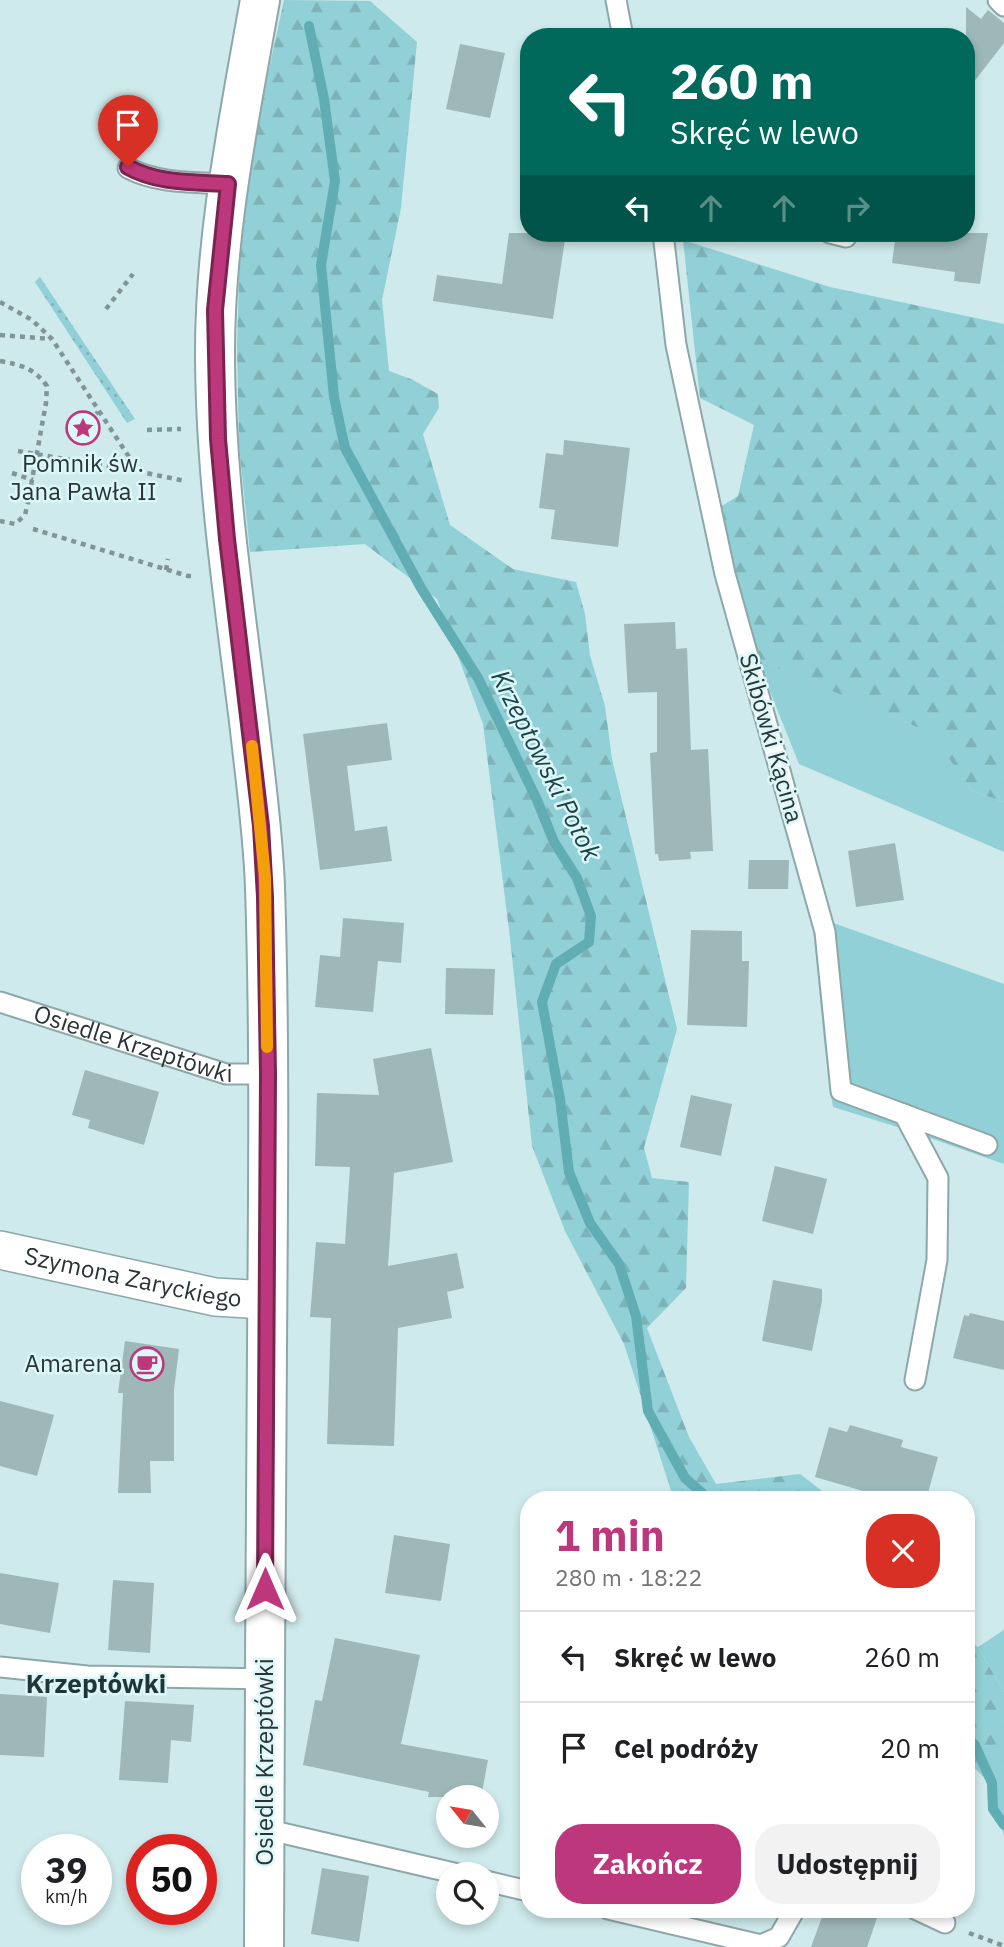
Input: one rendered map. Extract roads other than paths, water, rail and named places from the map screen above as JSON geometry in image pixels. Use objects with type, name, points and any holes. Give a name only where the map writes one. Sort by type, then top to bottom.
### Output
[{"type":"main road","name":"Osiedle Krzeptówki","points":[[260,0],[228,184],[215,310],[218,439],[261,826],[267,958],[264,1947]]},
{"type":"street","name":"Szymona Zaryckiego","points":[[0,1250],[215,1297],[267,1300]]},
{"type":"lane","points":[[616,0],[621,28]]},
{"type":"lane","points":[[998,0],[1004,6]]},
{"type":"lane","points":[[128,167],[139,174],[164,180],[228,184]]},
{"type":"lane","name":"Skibówki Kącina","points":[[664,242],[676,345],[725,574],[825,932],[841,1091],[987,1145]]},
{"type":"lane","name":"Osiedle Krzeptówki","points":[[0,1002],[226,1074],[268,1074]]},
{"type":"lane","points":[[904,1114],[937,1178],[937,1260],[915,1380]]},
{"type":"lane","points":[[0,1667],[87,1676],[265,1679]]},
{"type":"lane","points":[[265,1829],[436,1869]]},
{"type":"lane","points":[[499,1884],[520,1889]]},
{"type":"lane","points":[[646,1918],[761,1945],[779,1937],[790,1918]]},
{"type":"lane","points":[[934,1918],[945,1923]]},
{"type":"waterway","name":"Krzeptowski Potok","points":[[309,26],[324,99],[335,181],[321,265],[334,397],[345,448],[421,588],[478,678],[537,800],[554,842],[577,878],[591,916],[589,942],[556,964],[542,1002],[560,1099],[569,1172],[590,1223],[619,1264],[636,1316],[648,1411],[685,1478],[700,1491]]},
{"type":"waterway","name":"Krzeptowski Potok","points":[[975,1745],[992,1783],[993,1809],[1004,1825]]},
{"type":"place","name":"Pomnik św. Jana Pawła II","points":[[83,428]]},
{"type":"place","name":"Amarena","points":[[147,1364]]},
{"type":"district","name":"Krzeptówki","points":[[96,1684]]}]
